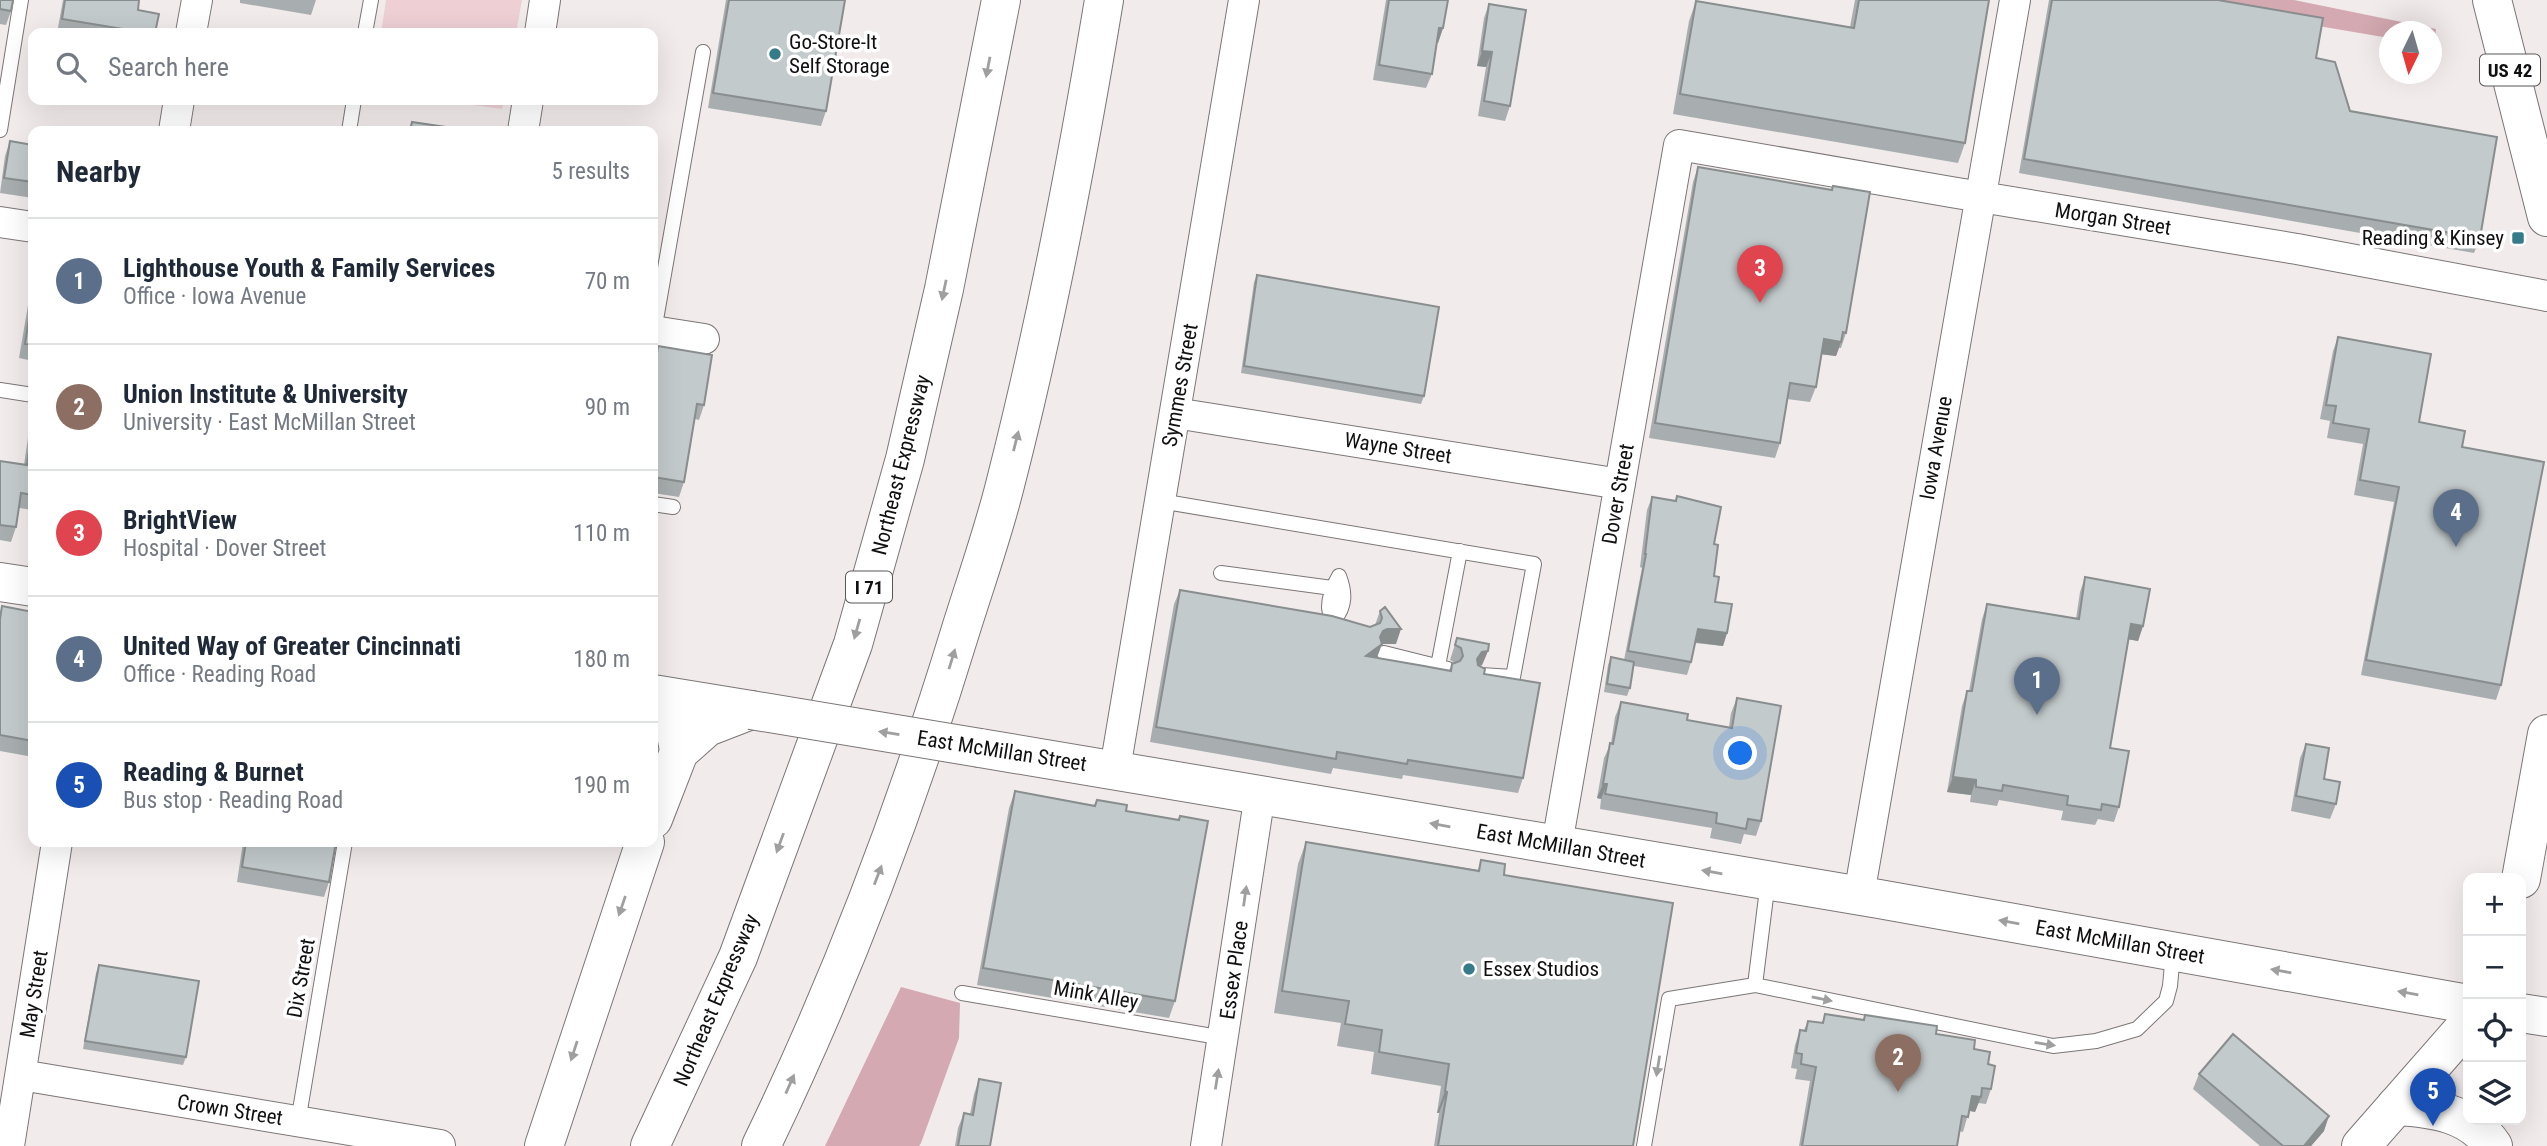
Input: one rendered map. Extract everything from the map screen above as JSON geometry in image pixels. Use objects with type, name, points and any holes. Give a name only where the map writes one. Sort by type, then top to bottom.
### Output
[{"type":"main road","name":"Northeast Expressway","points":[[650,1146],[738,957],[853,644],[905,459],[941,302],[1001,0]]},
{"type":"main road","points":[[761,1146],[851,944],[893,838],[935,714],[1004,488],[1042,331],[1090,88],[1104,0]]},
{"type":"main road","name":"US 42","points":[[2492,0],[2547,216]]},
{"type":"main road","points":[[0,582],[28,586]]},
{"type":"main road","name":"East McMillan Street","points":[[658,695],[1859,895],[2463,1003]]},
{"type":"main road","points":[[658,704],[670,717],[677,732],[679,752],[658,806]]},
{"type":"main road","points":[[679,752],[707,727],[751,710]]},
{"type":"main road","points":[[2522,873],[2547,734]]},
{"type":"main road","points":[[544,1146],[643,847]]},
{"type":"main road","points":[[2526,1014],[2547,1017]]},
{"type":"main road","points":[[2361,1146],[2463,1031]]},
{"type":"main road","points":[[2396,1106],[2428,1108],[2471,1122],[2487,1136],[2493,1146]]},
{"type":"main road","points":[[2506,1125],[2509,1146]]},
{"type":"street","points":[[192,28],[197,0]]},
{"type":"street","points":[[541,28],[545,0]]},
{"type":"street","name":"Symmes Street","points":[[1115,769],[1244,0]]},
{"type":"street","name":"Iowa Avenue","points":[[1859,895],[2015,0]]},
{"type":"street","points":[[175,126],[178,105]]},
{"type":"street","points":[[524,126],[527,105]]},
{"type":"street","name":"Morgan Street","points":[[1679,145],[2297,248],[2547,296]]},
{"type":"street","name":"Dover Street","points":[[1558,844],[1679,145]]},
{"type":"street","points":[[0,222],[28,226]]},
{"type":"street","points":[[658,332],[704,340]]},
{"type":"street","name":"Wayne Street","points":[[1175,413],[1620,484]]},
{"type":"street","name":"Essex Place","points":[[1206,1146],[1261,794]]},
{"type":"street","name":"May Street","points":[[9,1146],[56,847]]},
{"type":"street","name":"Crown Street","points":[[21,1076],[440,1145]]},
{"type":"lane","points":[[0,130],[21,0]]},
{"type":"lane","points":[[366,28],[371,0]]},
{"type":"lane","points":[[658,303],[703,52]]},
{"type":"lane","points":[[350,126],[353,105]]},
{"type":"lane","points":[[0,390],[28,394]]},
{"type":"lane","points":[[1160,501],[1534,564],[1513,677],[1481,675]]},
{"type":"lane","points":[[658,505],[673,507]]},
{"type":"lane","points":[[1384,653],[1443,667],[1460,551]]},
{"type":"lane","points":[[1221,573],[1332,588],[1339,576],[1345,590],[1341,611],[1334,620],[1334,625],[1356,629]]},
{"type":"lane","name":"Dix Street","points":[[298,1122],[344,847]]},
{"type":"lane","points":[[1755,985],[1768,880]]},
{"type":"lane","points":[[1644,1146],[1669,999],[1755,985],[2053,1046],[2096,1041],[2137,1029],[2166,1001],[2173,952]]},
{"type":"lane","name":"Mink Alley","points":[[962,993],[1224,1038]]},
{"type":"shaded area","points":[[386,0],[522,0],[517,28],[382,28]]},
{"type":"shaded area","points":[[2219,0],[2294,0],[2397,21],[2379,21],[2379,36],[2218,9]]},
{"type":"shaded area","points":[[474,105],[503,105],[502,109]]},
{"type":"shaded area","points":[[901,987],[960,1003],[959,1038],[921,1143],[919,1146],[825,1146]]},
{"type":"building","points":[[0,0],[13,0],[11,11],[0,9]]},
{"type":"building","points":[[65,0],[139,0],[138,10],[159,14],[156,28],[117,28],[62,19]]},
{"type":"building","name":"Go-Store-It Self Storage","points":[[729,0],[845,0],[826,111],[713,93]]},
{"type":"building","points":[[1389,0],[1448,0],[1443,28],[1439,28],[1432,74],[1379,65]]},
{"type":"building","points":[[1859,0],[1989,0],[1965,143],[1680,94],[1696,1],[1854,28]]},
{"type":"building","points":[[2052,0],[2218,0],[2323,18],[2316,58],[2335,62],[2350,111],[2497,137],[2480,238],[2024,159]]},
{"type":"building","points":[[1489,4],[1526,10],[1510,106],[1484,101],[1492,52],[1482,51]]},
{"type":"building","points":[[412,122],[439,126],[411,126]]},
{"type":"building","points":[[10,141],[28,144],[28,181],[4,178]]},
{"type":"building","points":[[1698,167],[1832,190],[1833,186],[1870,192],[1846,333],[1843,332],[1841,342],[1824,339],[1816,387],[1790,383],[1780,443],[1655,423]]},
{"type":"building","points":[[1257,275],[1439,307],[1424,396],[1244,366]]},
{"type":"building","points":[[2338,337],[2431,354],[2419,422],[2465,431],[2462,447],[2544,462],[2501,685],[2366,660],[2399,487],[2360,480],[2369,429],[2333,423],[2336,406],[2326,405]]},
{"type":"building","points":[[658,346],[712,355],[704,405],[697,404],[684,482],[658,478]]},
{"type":"building","points":[[28,458],[28,494],[21,493],[16,527],[0,525],[0,461],[27,465]]},
{"type":"building","points":[[1677,496],[1721,507],[1714,544],[1718,545],[1714,576],[1719,577],[1715,602],[1732,604],[1727,633],[1698,629],[1691,662],[1628,651],[1646,554],[1652,497],[1676,501]]},
{"type":"building","points":[[2085,577],[2150,589],[2143,626],[2131,624],[2110,748],[2129,751],[2119,807],[2102,804],[2101,810],[2067,805],[2068,796],[2003,785],[2002,791],[1976,787],[1976,780],[1953,777],[1967,691],[1972,691],[1987,604],[2079,619]]},
{"type":"building","points":[[1180,590],[1332,616],[1370,627],[1380,623],[1380,611],[1385,607],[1401,629],[1383,631],[1380,637],[1382,644],[1366,656],[1451,671],[1452,664],[1460,661],[1463,656],[1461,648],[1455,645],[1457,638],[1489,644],[1488,651],[1482,652],[1477,659],[1478,665],[1485,669],[1484,674],[1540,683],[1523,778],[1408,760],[1407,764],[1337,752],[1336,759],[1156,727]]},
{"type":"building","points":[[2,606],[28,611],[28,740],[0,735]]},
{"type":"building","points":[[1611,657],[1634,662],[1630,688],[1607,684]]},
{"type":"building","points":[[1737,698],[1781,706],[1761,821],[1748,819],[1746,829],[1716,823],[1717,813],[1605,794],[1607,784],[1603,784],[1610,743],[1613,744],[1621,702],[1688,714],[1687,720],[1732,728]]},
{"type":"building","points":[[2306,744],[2329,748],[2324,779],[2340,782],[2336,804],[2296,796]]},
{"type":"building","points":[[1015,791],[1095,806],[1097,800],[1127,805],[1126,811],[1179,820],[1180,816],[1208,821],[1175,1001],[983,968]]},
{"type":"building","name":"Essex Studios","points":[[1306,842],[1479,871],[1481,860],[1505,864],[1504,875],[1673,903],[1633,1146],[1438,1146],[1449,1064],[1379,1052],[1382,1030],[1345,1024],[1349,1001],[1282,991]]},
{"type":"building","points":[[245,847],[335,847],[329,882],[242,867]]},
{"type":"building","points":[[99,965],[199,981],[186,1057],[85,1041]]},
{"type":"building","points":[[1825,1014],[1864,1020],[1865,1015],[1937,1026],[1936,1034],[1975,1040],[1974,1049],[1990,1052],[1988,1064],[1995,1066],[1991,1089],[1982,1088],[1981,1097],[1972,1096],[1968,1117],[1962,1116],[1957,1146],[1802,1146],[1816,1067],[1801,1064],[1802,1054],[1796,1053],[1800,1030],[1806,1031],[1808,1021],[1823,1023]]},
{"type":"building","points":[[2233,1034],[2329,1116],[2304,1146],[2283,1146],[2199,1074]]},
{"type":"building","points":[[979,1079],[1001,1083],[990,1146],[958,1146],[964,1113],[973,1115]]},
{"type":"place","name":"Go-Store-It Self Storage","points":[[775,54]]},
{"type":"place","name":"Reading & Kinsey","points":[[2518,238]]},
{"type":"place","name":"BrightView","points":[[1760,303]]},
{"type":"place","name":"United Way of Greater Cincinnati","points":[[2456,547]]},
{"type":"place","name":"Lighthouse Youth & Family Services","points":[[2037,715]]},
{"type":"place","name":"Essex Studios","points":[[1469,969]]},
{"type":"place","name":"Union Institute & University","points":[[1898,1092]]},
{"type":"place","name":"Reading & Burnet","points":[[2433,1126]]}]
